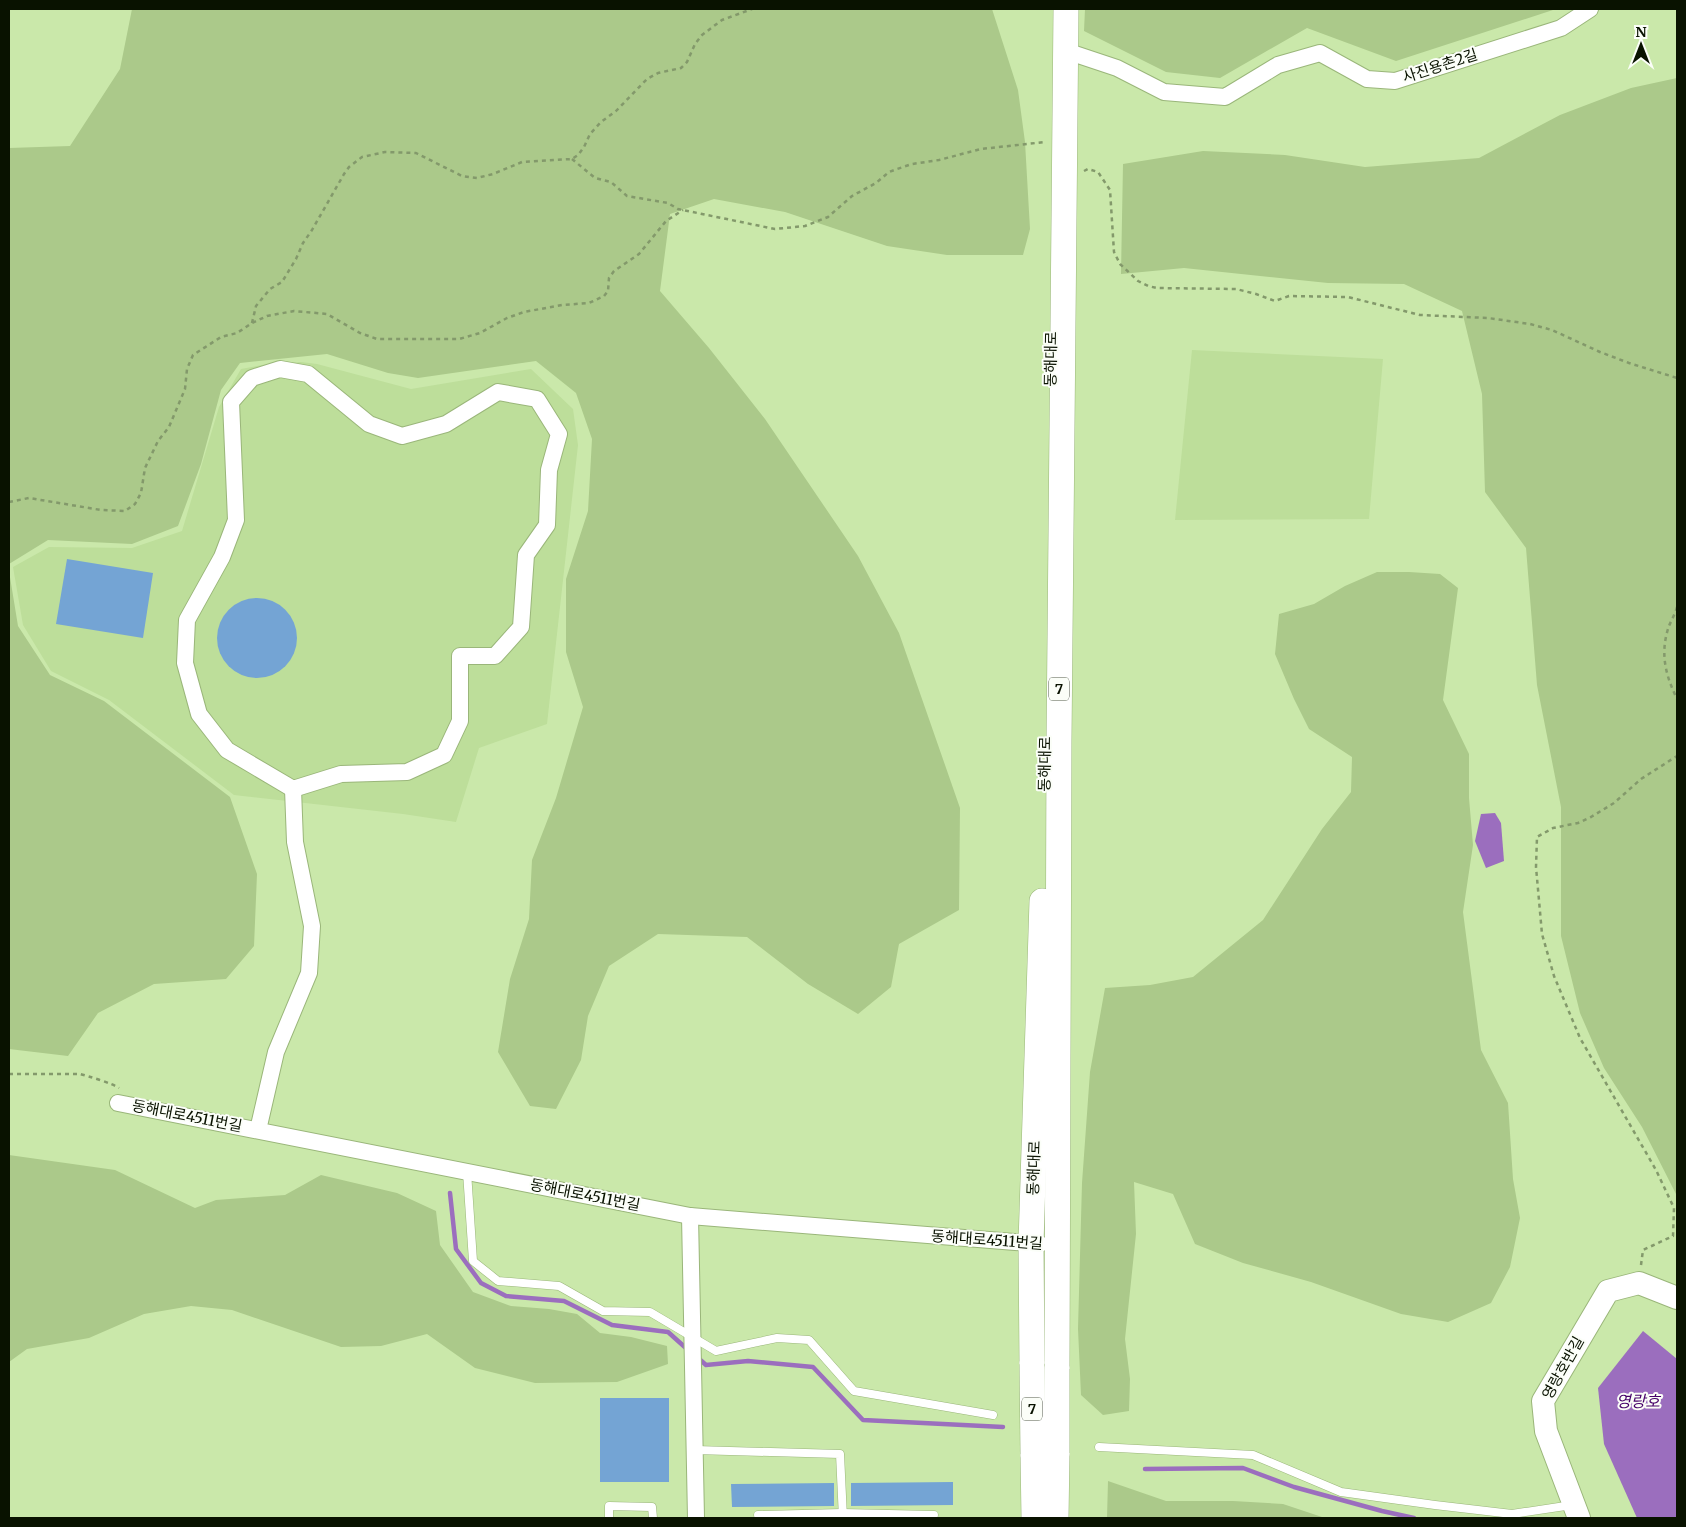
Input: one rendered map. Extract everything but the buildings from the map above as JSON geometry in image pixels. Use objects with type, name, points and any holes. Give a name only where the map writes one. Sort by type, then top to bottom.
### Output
[{"type":"main road","name":"동해대로","points":[[1056,9],[1043,844],[1031,1244],[1032,1364],[1056,1518]]},
{"type":"main road","name":"동해대로","points":[[1034,1518],[1057,1369],[1059,741],[1066,9]]},
{"type":"street","name":"사진용촌2길","points":[[1066,51],[1117,68],[1164,92],[1224,98],[1278,65],[1320,53],[1367,79],[1395,81],[1561,28],[1590,9]]},
{"type":"street","points":[[280,368],[308,374],[369,424],[402,436],[446,424],[498,392],[538,399],[559,434],[549,470],[547,525],[526,554],[521,627],[495,656],[460,656],[460,721],[444,755],[407,772],[341,774],[293,789],[227,750],[199,714],[185,663],[187,620],[222,557],[236,520],[231,402],[252,378],[280,368]]},
{"type":"street","points":[[258,1130],[276,1052],[309,973],[312,926],[295,842],[293,789]]},
{"type":"street","name":"동해대로4511번길","points":[[118,1103],[690,1216],[1058,1245]]},
{"type":"street","points":[[690,1216],[696,1518]]},
{"type":"street","points":[[1639,1283],[1677,1298]]},
{"type":"street","name":"영랑호반길","points":[[1577,1511],[1546,1431],[1543,1401],[1608,1291],[1639,1283]]},
{"type":"lane","points":[[467,1172],[473,1261],[498,1281],[559,1286],[602,1311],[650,1312],[716,1351],[777,1338],[809,1340],[854,1391],[993,1415]]},
{"type":"lane","points":[[1099,1447],[1252,1455],[1341,1492],[1435,1505],[1512,1514],[1577,1511]]},
{"type":"lane","points":[[695,1450],[840,1454],[842,1516]]},
{"type":"lane","points":[[609,1518],[609,1506],[652,1506],[653,1518]]},
{"type":"lane","points":[[758,1515],[934,1514]]},
{"type":"path","points":[[252,323],[256,306],[270,289],[282,282],[344,174],[350,166],[362,158],[385,152],[416,153],[462,176],[477,178],[493,174],[522,162],[566,161],[572,159],[578,155],[590,134],[601,122],[616,111],[647,79],[658,73],[681,68],[687,62],[695,44],[702,35],[722,20],[752,9]]},
{"type":"path","points":[[572,159],[595,178],[611,182],[627,196],[668,203],[683,210],[775,229],[805,226],[828,217],[852,196],[876,183],[889,172],[912,164],[938,160],[981,149],[1054,141]]},
{"type":"path","points":[[1065,179],[1088,169],[1098,172],[1110,190],[1114,252],[1124,269],[1138,281],[1148,286],[1236,289],[1275,301],[1289,296],[1348,297],[1420,315],[1504,320],[1552,330],[1629,363],[1677,378]]},
{"type":"path","points":[[9,502],[29,498],[101,510],[125,511],[135,504],[141,493],[145,468],[158,441],[169,427],[185,389],[187,369],[193,355],[221,337],[237,333],[267,316],[294,311],[327,314],[360,334],[377,339],[459,339],[491,328],[507,318],[524,312],[562,305],[589,303],[604,296],[608,291],[609,278],[614,271],[639,254],[666,221],[683,210]]},
{"type":"path","points":[[1677,607],[1666,635],[1664,659],[1668,679],[1677,699]]},
{"type":"path","points":[[1639,1283],[1643,1250],[1673,1236],[1674,1208],[1656,1170],[1580,1038],[1554,976],[1542,934],[1536,866],[1537,837],[1553,828],[1578,823],[1591,817],[1614,803],[1648,774],[1677,756]]},
{"type":"path","points":[[9,1074],[68,1074],[92,1077],[115,1085],[138,1107]]},
{"type":"shaded area","points":[[132,9],[992,9],[1018,90],[1025,142],[1030,229],[1023,255],[947,255],[887,246],[785,212],[714,199],[670,214],[660,291],[709,348],[765,419],[858,556],[899,633],[960,808],[959,910],[899,944],[891,987],[858,1014],[808,984],[747,937],[658,934],[609,966],[588,1016],[581,1060],[556,1109],[530,1106],[498,1052],[510,979],[529,919],[532,860],[556,798],[583,707],[566,652],[566,579],[588,511],[592,439],[576,393],[536,361],[418,378],[388,373],[327,354],[240,363],[221,390],[201,464],[178,526],[132,544],[48,540],[9,564],[9,148],[70,146],[120,69]]},
{"type":"shaded area","points":[[1085,9],[1556,9],[1396,61],[1307,28],[1220,78],[1166,72],[1084,31]]},
{"type":"shaded area","points":[[1677,78],[1677,1196],[1642,1127],[1604,1068],[1580,1013],[1561,936],[1561,807],[1537,685],[1526,548],[1485,492],[1482,394],[1462,311],[1404,284],[1328,283],[1184,268],[1121,274],[1123,164],[1203,151],[1285,155],[1365,167],[1479,158],[1560,115],[1631,88]]},
{"type":"shaded area","points":[[1192,350],[1383,359],[1369,519],[1175,520]]},
{"type":"shaded area","points":[[301,362],[317,364],[411,389],[531,369],[573,409],[578,445],[547,724],[479,748],[456,822],[403,814],[234,795],[109,700],[51,671],[23,625],[13,567],[49,547],[132,548],[182,531],[219,407],[241,369],[268,364]]},
{"type":"shaded area","points":[[9,571],[18,626],[50,675],[104,701],[230,797],[257,874],[254,946],[226,979],[154,984],[98,1013],[68,1056],[9,1049]]},
{"type":"shaded area","points":[[1377,572],[1440,574],[1458,588],[1443,700],[1469,754],[1469,798],[1473,845],[1463,912],[1481,1050],[1508,1103],[1513,1179],[1520,1218],[1510,1267],[1491,1303],[1448,1322],[1401,1314],[1311,1282],[1243,1263],[1195,1244],[1173,1194],[1134,1182],[1136,1234],[1125,1339],[1130,1379],[1129,1411],[1103,1415],[1081,1395],[1078,1329],[1082,1183],[1090,1072],[1105,988],[1150,985],[1193,977],[1263,920],[1322,829],[1351,792],[1352,757],[1309,729],[1275,654],[1279,614],[1314,604],[1345,586]]},
{"type":"shaded area","points":[[9,1155],[115,1170],[195,1208],[216,1200],[285,1195],[321,1175],[397,1193],[436,1211],[440,1245],[473,1292],[511,1306],[549,1309],[577,1314],[600,1333],[631,1337],[667,1346],[668,1364],[617,1382],[535,1383],[475,1368],[427,1334],[381,1346],[341,1347],[232,1310],[191,1306],[144,1314],[89,1338],[27,1349],[9,1362]]},
{"type":"shaded area","points":[[1108,1481],[1166,1501],[1233,1501],[1283,1504],[1325,1518],[1107,1518]]},
{"type":"water","points":[[1495,813],[1501,823],[1504,861],[1486,868],[1475,841],[1481,814]]},
{"type":"water","name":"영랑호","points":[[1643,1331],[1677,1359],[1677,1518],[1637,1518],[1604,1444],[1598,1388]]},
{"type":"waterway","points":[[450,1193],[456,1249],[481,1283],[506,1296],[564,1301],[612,1325],[668,1332],[687,1349]]},
{"type":"waterway","points":[[697,1357],[706,1365],[748,1361],[813,1367],[863,1420],[1003,1427]]},
{"type":"waterway","points":[[1145,1469],[1243,1468],[1294,1487],[1414,1518]]}]
